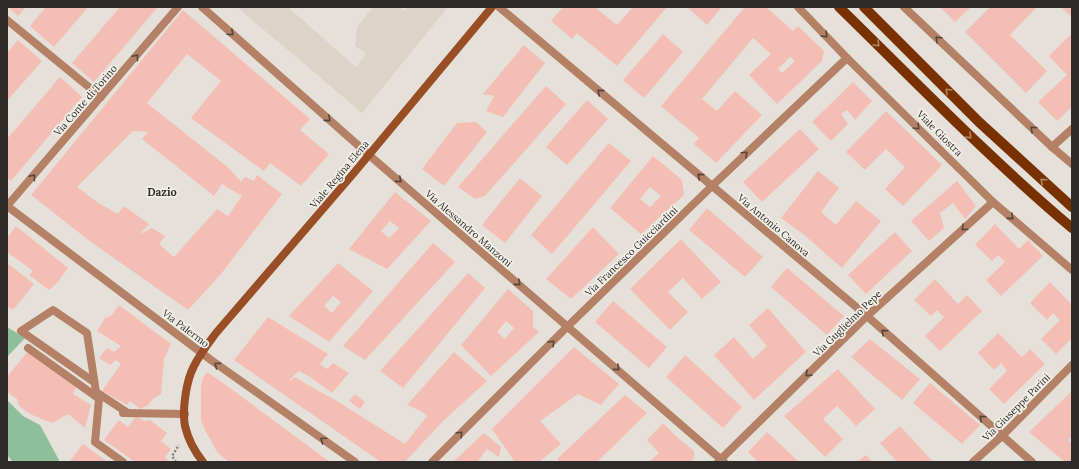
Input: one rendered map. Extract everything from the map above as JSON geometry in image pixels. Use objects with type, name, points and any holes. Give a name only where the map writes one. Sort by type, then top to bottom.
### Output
[{"type":"main road","name":"Viale Regina Elena","points":[[203,462],[189,438],[185,414],[188,380],[201,353],[216,333],[369,155],[492,7]]},
{"type":"main road","name":"Viale Giostra","points":[[839,7],[967,134],[1018,182],[1072,228]]},
{"type":"main road","points":[[864,7],[979,122],[1019,160],[1072,206]]},
{"type":"street","name":"Via Conte di Torino","points":[[7,206],[178,7]]},
{"type":"street","name":"Via Alessandro Manzoni","points":[[202,7],[369,155],[568,326],[721,461]]},
{"type":"street","name":"Via Antonio Canova","points":[[499,7],[867,316],[1032,462]]},
{"type":"street","name":"Viale Giostra","points":[[798,7],[847,58],[993,202],[1072,270]]},
{"type":"street","points":[[904,7],[1052,147],[1072,164]]},
{"type":"street","points":[[7,20],[101,97]]},
{"type":"street","name":"Via Francesco Guicciardini","points":[[432,462],[568,326],[712,186],[847,58]]},
{"type":"street","points":[[1052,147],[1072,129]]},
{"type":"street","name":"Via Guglielmo Pepe","points":[[721,461],[867,316],[993,202]]},
{"type":"street","name":"Via Palermo","points":[[7,206],[201,353],[355,462]]},
{"type":"street","points":[[94,382],[21,331],[53,310],[87,333],[96,392],[128,413]]},
{"type":"street","points":[[28,348],[99,399],[122,413],[185,414]]},
{"type":"street","name":"Via Giuseppe Parini","points":[[973,462],[1002,436],[1072,365]]},
{"type":"street","points":[[99,399],[95,442],[123,462]]},
{"type":"path","points":[[172,456],[176,462]]},
{"type":"shaded area","points":[[237,7],[288,7],[356,67],[366,53],[355,46],[357,27],[373,7],[400,7],[404,11],[407,7],[448,7],[362,113]]},
{"type":"green space","points":[[7,327],[25,338],[7,357]]},
{"type":"green space","points":[[7,400],[23,416],[40,425],[59,460],[58,462],[13,462],[7,455]]},
{"type":"building","points":[[8,7],[26,7],[18,16]]},
{"type":"building","points":[[46,7],[88,7],[54,47],[30,26]]},
{"type":"building","points":[[120,7],[158,7],[94,82],[72,63]]},
{"type":"building","points":[[563,7],[599,7],[597,9],[617,25],[633,7],[667,7],[617,66],[577,33],[572,39],[551,21]]},
{"type":"building","points":[[687,7],[722,7],[707,25]]},
{"type":"building","points":[[745,7],[766,7],[793,31],[798,26],[824,51],[822,61],[777,104],[749,75],[771,54],[753,38],[702,99],[717,111],[735,91],[762,115],[716,163],[694,144],[699,138],[661,106]],"holes":[[[790,57],[795,61],[782,73],[778,69]]]},
{"type":"building","points":[[940,7],[971,7],[955,22]]},
{"type":"building","points":[[990,7],[1037,7],[1010,35],[1047,71],[1026,93],[965,32]]},
{"type":"building","points":[[1061,7],[1072,7],[1072,14],[1070,16]]},
{"type":"building","points":[[183,10],[310,119],[300,130],[329,154],[301,186],[270,163],[264,171],[191,118],[221,81],[187,54],[147,103],[230,169],[241,182],[245,177],[254,181],[257,175],[282,194],[221,274],[188,310],[91,242],[31,195]],"holes":[[[133,131],[148,132],[142,139],[214,196],[222,184],[242,196],[228,216],[217,209],[174,257],[159,244],[165,236],[152,228],[140,234],[149,224],[124,206],[118,214],[97,202],[77,187]]]},
{"type":"building","points":[[663,34],[683,52],[644,98],[623,80]]},
{"type":"building","points":[[1070,35],[1072,37],[1072,107],[1057,121],[1038,102],[1067,75],[1049,56]]},
{"type":"building","points":[[18,40],[42,61],[7,101],[7,53]]},
{"type":"building","points":[[524,45],[545,63],[503,117],[486,111],[494,96],[483,94]]},
{"type":"building","points":[[60,77],[82,97],[11,181],[7,178],[7,139]]},
{"type":"building","points":[[853,82],[872,101],[855,120],[847,110],[841,114],[848,124],[831,141],[812,122]]},
{"type":"building","points":[[546,86],[566,104],[485,196],[475,199],[458,187]]},
{"type":"building","points":[[587,100],[608,119],[567,165],[546,147]]},
{"type":"building","points":[[886,111],[942,165],[903,206],[885,189],[905,167],[886,149],[865,170],[846,152]]},
{"type":"building","points":[[476,122],[487,132],[444,186],[422,169],[457,123]]},
{"type":"building","points":[[800,129],[819,149],[762,202],[743,182]]},
{"type":"building","points":[[609,143],[631,161],[552,254],[531,235]]},
{"type":"building","points":[[653,156],[682,180],[684,195],[641,234],[610,208]],"holes":[[[650,187],[661,196],[650,207],[640,199]]]},
{"type":"building","points":[[818,171],[839,188],[821,212],[836,225],[856,201],[881,221],[842,268],[803,234],[781,218]]},
{"type":"building","points":[[520,178],[542,196],[505,243],[482,225]]},
{"type":"building","points":[[957,181],[976,206],[965,219],[953,203],[940,213],[944,228],[929,241],[911,221]]},
{"type":"building","points":[[395,192],[431,221],[387,269],[349,249]],"holes":[[[390,221],[399,228],[389,238],[381,231]]]},
{"type":"building","points":[[707,208],[763,257],[745,277],[689,230]]},
{"type":"building","points":[[995,224],[1019,249],[1028,240],[1043,256],[1001,296],[986,280],[1005,262],[998,255],[992,261],[975,245]]},
{"type":"building","points":[[16,226],[68,268],[57,283],[49,290],[29,275],[33,271],[7,252],[7,238]]},
{"type":"building","points":[[593,227],[619,254],[571,299],[546,279]]},
{"type":"building","points":[[895,232],[912,251],[866,294],[848,275]]},
{"type":"building","points":[[681,239],[721,282],[702,299],[683,278],[668,292],[688,312],[670,330],[630,289]]},
{"type":"building","points":[[433,243],[455,262],[365,360],[343,346]]},
{"type":"building","points":[[7,263],[34,284],[13,310],[7,306]]},
{"type":"building","points":[[338,263],[373,291],[329,342],[289,316]],"holes":[[[333,296],[341,302],[332,313],[324,306]]]},
{"type":"building","points":[[787,268],[844,316],[827,335],[771,287]]},
{"type":"building","points":[[468,273],[485,288],[403,388],[380,371]]},
{"type":"building","points":[[935,279],[958,304],[967,295],[982,311],[940,351],[925,336],[944,317],[937,310],[931,316],[914,300]]},
{"type":"building","points":[[1050,282],[1072,305],[1072,338],[1056,354],[1041,339],[1060,320],[1053,313],[1047,320],[1030,303]]},
{"type":"building","points":[[508,289],[533,311],[533,327],[539,332],[491,376],[461,345]],"holes":[[[506,321],[514,328],[505,339],[497,332]]]},
{"type":"building","points":[[613,301],[667,347],[649,368],[595,322]]},
{"type":"building","points":[[119,305],[171,344],[164,359],[161,394],[154,398],[147,406],[140,409],[130,401],[127,405],[102,391],[121,364],[116,360],[110,365],[99,358],[107,348],[114,352],[121,346],[97,331],[105,318],[111,316]]},
{"type":"building","points":[[768,308],[806,352],[754,400],[714,355],[734,337],[753,359],[767,346],[749,325]]},
{"type":"building","points":[[268,317],[328,354],[320,364],[327,369],[333,363],[349,373],[332,393],[299,371],[289,380],[290,381],[294,377],[337,401],[405,444],[427,416],[421,411],[407,405],[454,352],[487,381],[442,422],[405,462],[381,462],[234,360]]},
{"type":"building","points":[[998,333],[1022,357],[1030,349],[1045,364],[1004,404],[989,389],[1007,371],[1001,363],[994,370],[978,353]]},
{"type":"building","points":[[870,339],[920,379],[902,400],[851,357]]},
{"type":"building","points":[[574,347],[619,384],[601,405],[578,394],[540,421],[561,444],[539,462],[515,462],[492,429]]},
{"type":"building","points":[[28,351],[77,385],[73,394],[91,405],[85,428],[68,414],[52,423],[30,414],[19,406],[17,399],[7,392],[7,377]]},
{"type":"building","points":[[685,355],[742,407],[723,428],[666,377]]},
{"type":"building","points":[[838,369],[875,409],[856,426],[837,406],[823,419],[843,439],[825,457],[784,416]]},
{"type":"building","points":[[207,372],[330,462],[230,462],[225,459],[217,452],[201,420],[201,386],[203,378]]},
{"type":"building","points":[[930,383],[980,425],[962,444],[913,403]]},
{"type":"building","points":[[1072,391],[1072,436],[1068,440],[1072,444],[1072,462],[1065,462],[1029,432]]},
{"type":"building","points":[[355,394],[365,402],[360,409],[349,401]]},
{"type":"building","points":[[625,395],[647,413],[597,462],[560,462],[557,459]]},
{"type":"building","points":[[136,416],[144,421],[150,420],[167,433],[161,441],[171,449],[165,457],[169,462],[135,462],[104,440],[119,420],[128,427]]},
{"type":"building","points":[[663,423],[694,451],[694,458],[690,462],[649,462],[659,453],[647,440]]},
{"type":"building","points":[[900,426],[933,462],[897,462],[880,443]]},
{"type":"building","points":[[767,432],[799,462],[758,462],[748,452]]},
{"type":"building","points":[[484,433],[501,447],[499,457],[487,449],[477,462],[453,462]]},
{"type":"building","points":[[83,444],[108,462],[69,462]]},
{"type":"building","points":[[866,455],[872,462],[857,462]]},
{"type":"district","name":"Dazio","points":[[162,192]]}]
